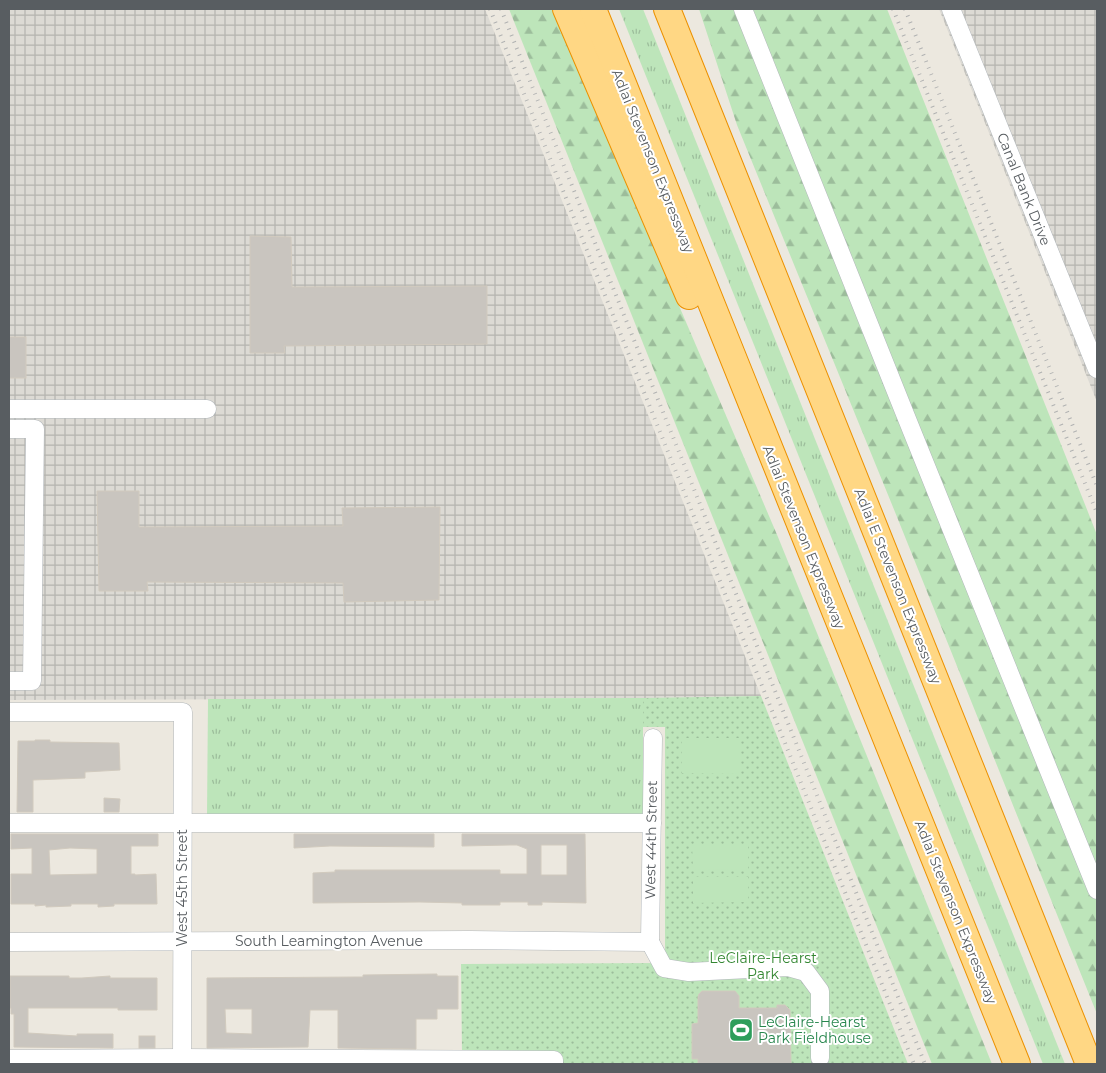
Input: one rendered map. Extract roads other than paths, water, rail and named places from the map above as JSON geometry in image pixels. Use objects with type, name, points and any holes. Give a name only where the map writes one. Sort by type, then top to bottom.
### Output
[{"type":"highway","points":[[566,9],[696,313],[774,461]]},
{"type":"highway","name":"Adlai Stevenson Expressway","points":[[592,9],[1017,1064]]},
{"type":"highway","points":[[667,9],[707,107]]},
{"type":"highway","points":[[680,9],[707,107]]},
{"type":"highway","name":"Adlai E Stevenson Expressway","points":[[707,107],[1089,1064]]},
{"type":"street","points":[[743,9],[1097,890]]},
{"type":"street","name":"Canal Bank Drive","points":[[951,9],[1097,369]]},
{"type":"street","points":[[9,410],[207,409]]},
{"type":"street","points":[[9,429],[35,429],[35,467],[32,681],[9,681]]},
{"type":"street","name":"West 45th Street","points":[[9,712],[183,712],[182,1061]]},
{"type":"street","name":"West 44th Street","points":[[650,942],[653,738]]},
{"type":"street","points":[[9,823],[652,823]]},
{"type":"street","name":"South Leamington Avenue","points":[[9,942],[182,943],[460,940],[650,942]]},
{"type":"street","points":[[650,942],[664,968],[690,972],[788,967],[806,972],[820,991],[820,1058]]},
{"type":"street","points":[[9,1059],[182,1061],[554,1060],[554,1064]]},
{"type":"railway","points":[[490,9],[914,1064]]},
{"type":"railway","points":[[501,9],[925,1064]]},
{"type":"railway","points":[[893,9],[1097,513]]},
{"type":"railway","points":[[905,9],[1097,486]]},
{"type":"place","name":"LeClaire-Hearst Park Fieldhouse","points":[[741,1030]]},
{"type":"park label","name":"LeClaire-Hearst Park","points":[[763,966]]}]
